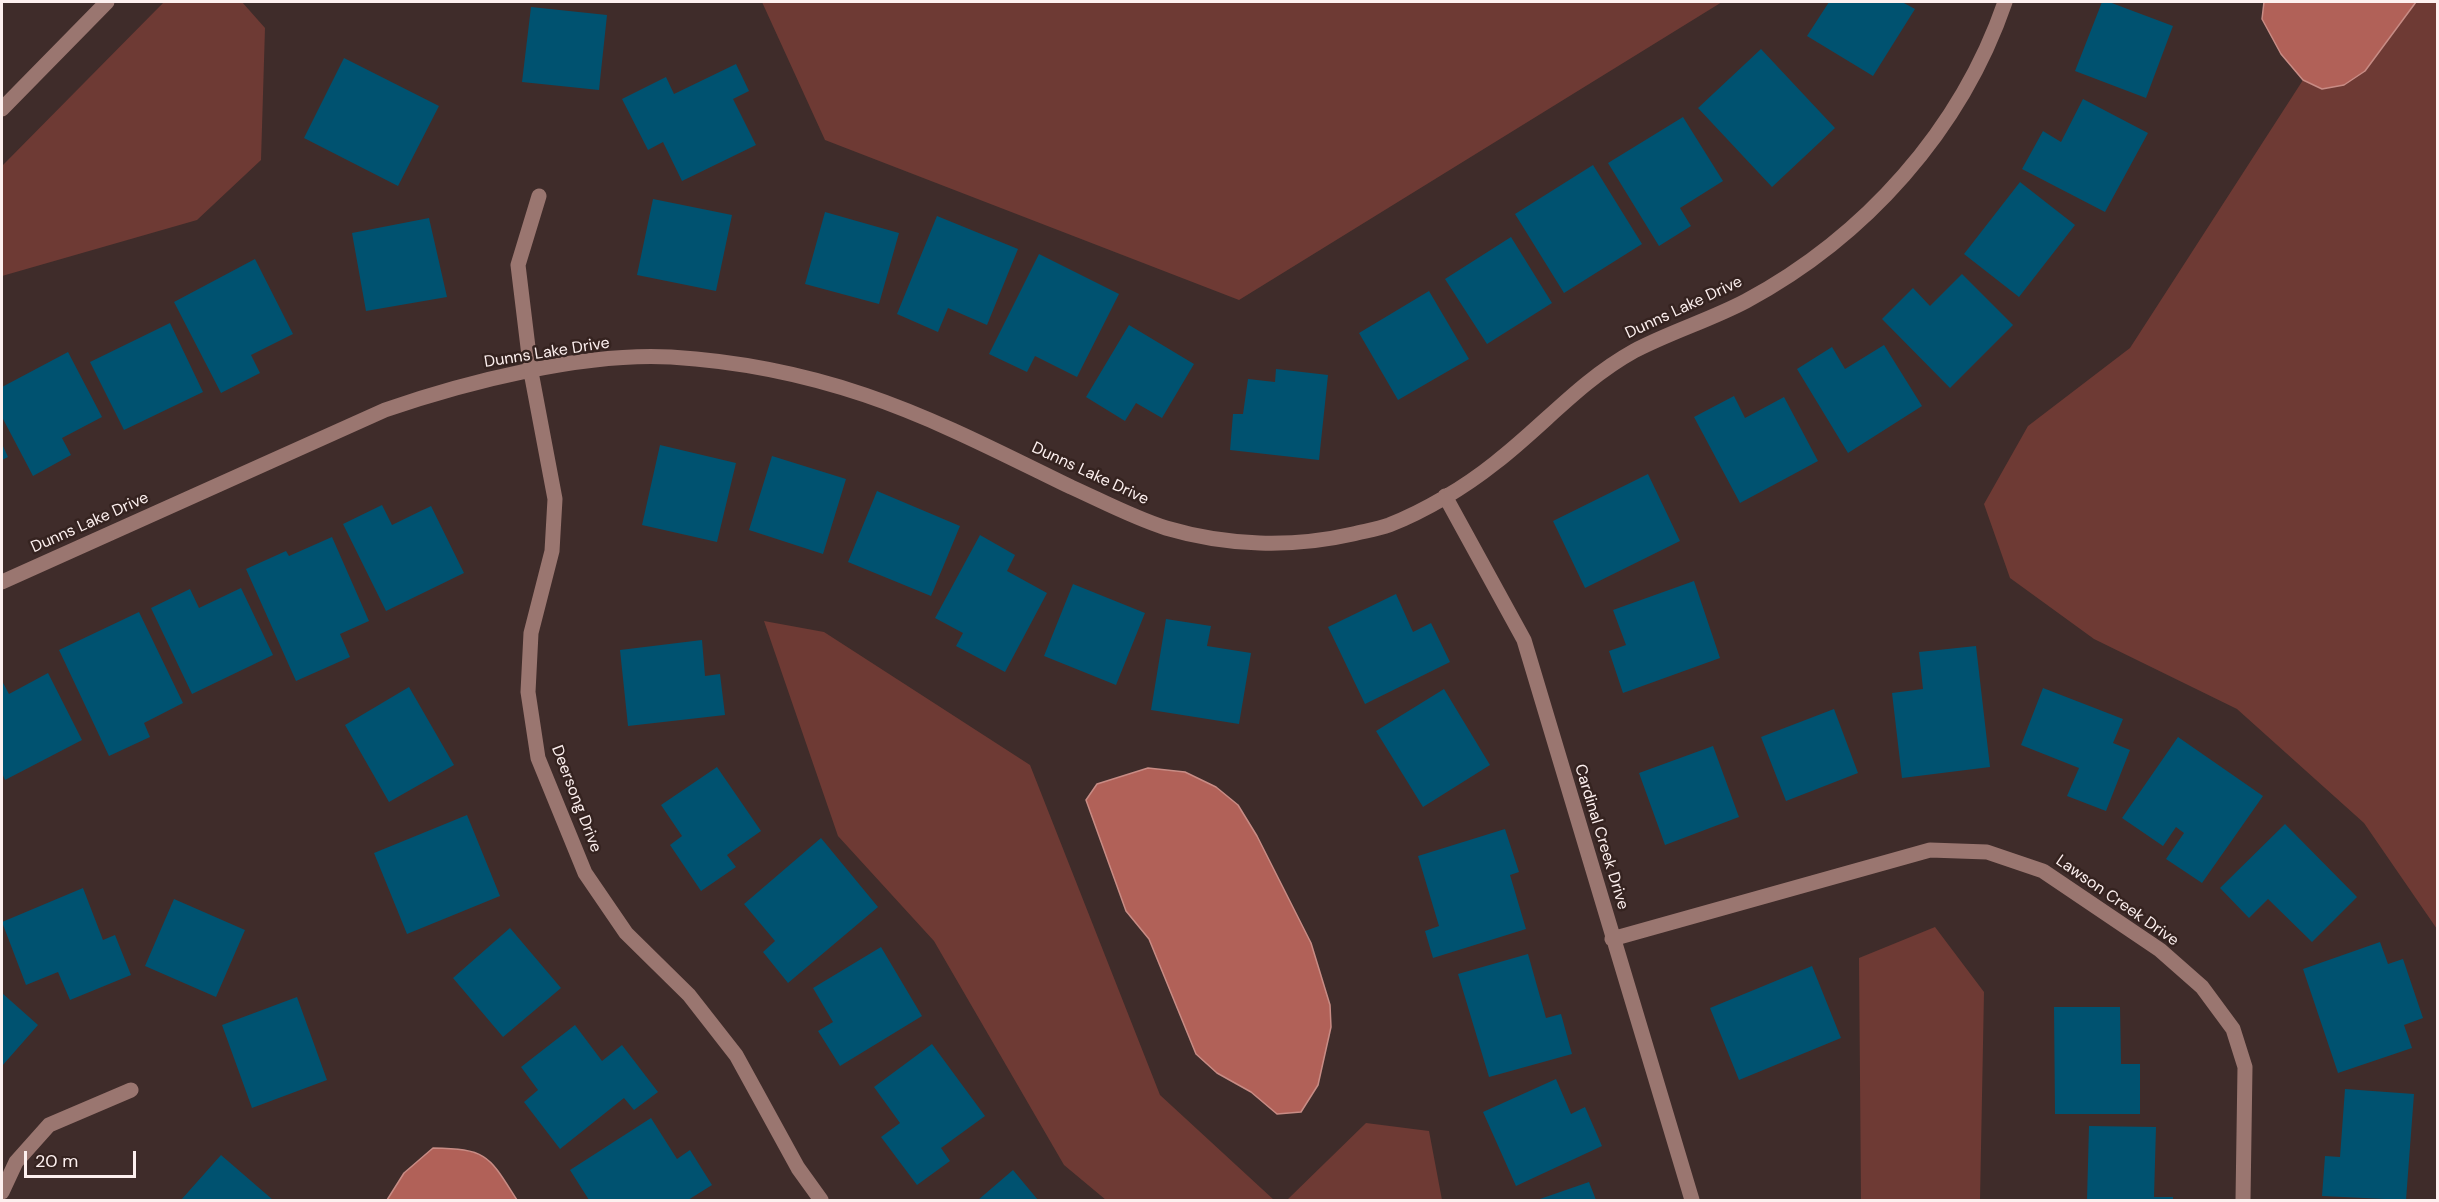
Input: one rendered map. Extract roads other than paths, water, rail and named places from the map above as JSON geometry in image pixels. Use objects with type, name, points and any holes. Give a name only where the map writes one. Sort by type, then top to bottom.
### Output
[{"type":"street","points":[[2,109],[107,2]]},
{"type":"street","name":"Dunns Lake Drive","points":[[2,582],[385,410],[450,388],[531,372],[597,360],[667,356],[753,366],[862,394],[932,420],[1125,512],[1168,528],[1237,542],[1312,543],[1389,525],[1445,496],[1495,463],[1569,396],[1633,352],[1743,302],[1800,269],[1860,222],[1916,163],[1966,91],[2005,2]]},
{"type":"street","name":"Deersong Drive","points":[[539,196],[518,266],[531,372],[555,499],[552,551],[531,633],[528,692],[538,758],[585,873],[627,933],[689,995],[736,1055],[798,1168],[821,1200]]},
{"type":"street","name":"Cardinal Creek Drive","points":[[1445,496],[1524,640],[1692,1200]]},
{"type":"street","name":"Lawson Creek Drive","points":[[1612,939],[1930,850],[1988,852],[2043,871],[2160,950],[2202,987],[2233,1029],[2245,1067],[2243,1200]]},
{"type":"street","points":[[2,1192],[16,1162],[49,1125],[131,1090]]}]
